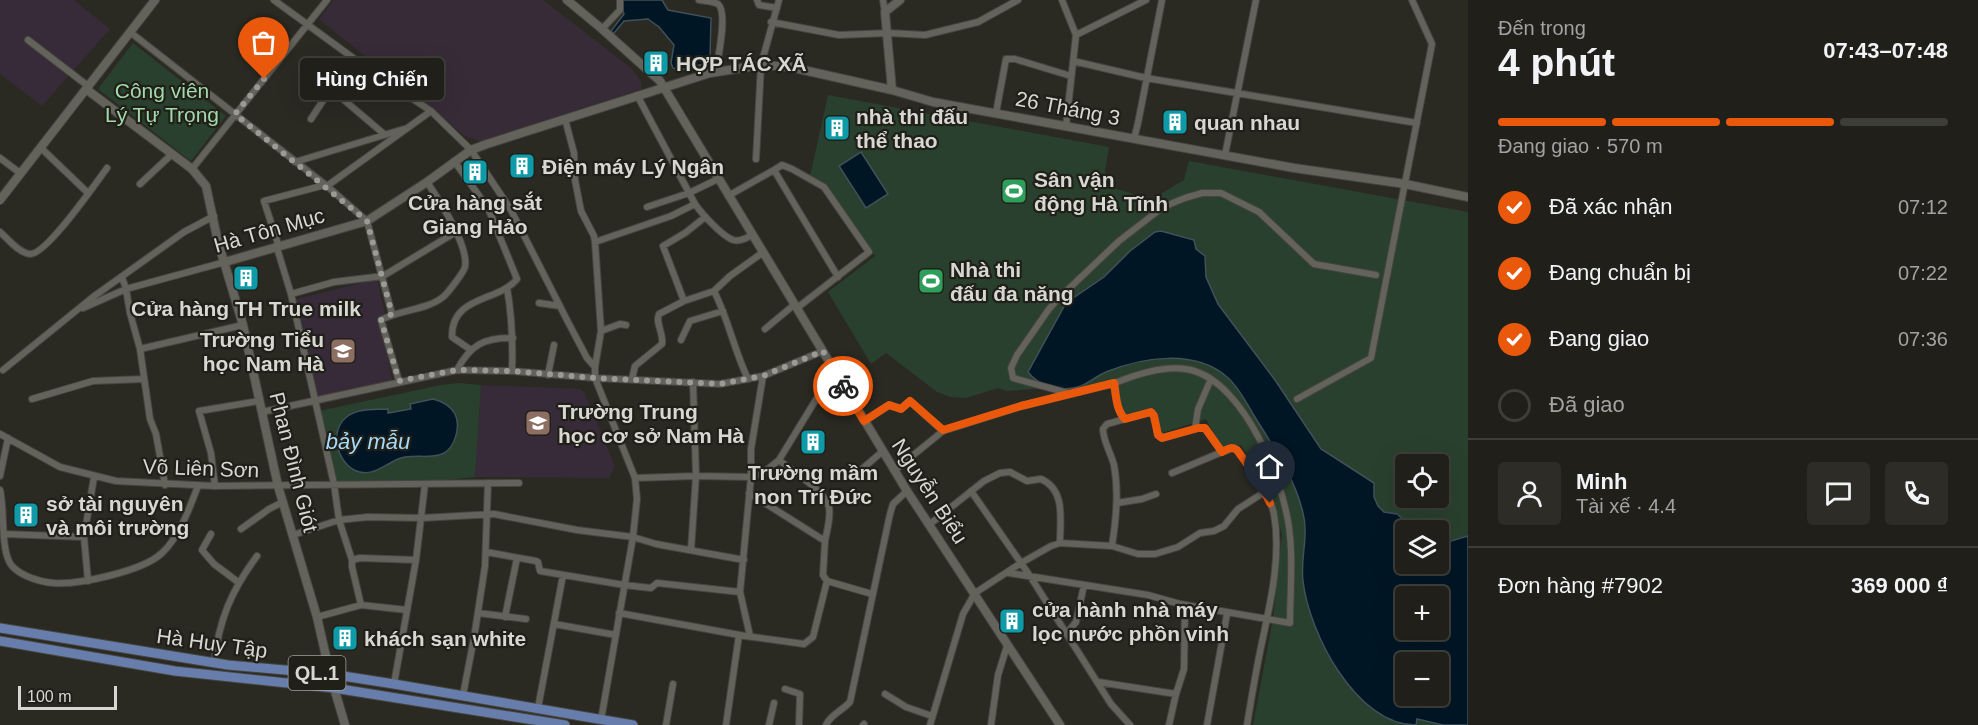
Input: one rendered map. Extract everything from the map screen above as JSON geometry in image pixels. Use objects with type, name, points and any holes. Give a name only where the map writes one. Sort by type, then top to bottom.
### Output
[{"type":"main road","name":"Hà Huy Tập","points":[[0,628],[214,663],[330,674],[538,708],[601,722],[633,725]]},
{"type":"main road","name":"Hà Huy Tập","points":[[0,641],[186,672],[334,688],[565,725]]},
{"type":"street","points":[[0,200],[155,0]]},
{"type":"street","points":[[274,0],[306,25],[431,111],[471,150],[511,210],[587,358],[595,367]]},
{"type":"street","points":[[192,169],[327,0]]},
{"type":"street","name":"Nguyễn Biểu","points":[[567,0],[657,77],[907,491],[1060,725]]},
{"type":"street","points":[[602,29],[620,10],[620,0]]},
{"type":"street","points":[[699,0],[713,2],[722,10],[723,20],[716,71]]},
{"type":"street","points":[[757,0],[759,5],[777,8]]},
{"type":"street","points":[[756,159],[761,65],[771,22],[779,0]]},
{"type":"street","points":[[883,0],[889,33],[892,90]]},
{"type":"street","points":[[885,12],[900,0]]},
{"type":"street","points":[[771,22],[839,35],[889,33],[925,35],[978,22],[1018,0]]},
{"type":"street","points":[[1062,0],[1076,34],[1066,126]]},
{"type":"street","points":[[1076,34],[1146,0]]},
{"type":"street","points":[[1134,139],[1162,0]]},
{"type":"street","points":[[1225,156],[1256,0]]},
{"type":"street","points":[[1297,399],[1371,358],[1432,44],[1412,0]]},
{"type":"street","points":[[130,32],[326,186],[367,221],[392,314]]},
{"type":"street","points":[[28,40],[87,87]]},
{"type":"street","points":[[996,113],[1006,59],[1015,59],[1071,76]]},
{"type":"street","points":[[1073,61],[1146,78],[1417,123]]},
{"type":"street","name":"26 Tháng 3","points":[[664,88],[716,71],[761,65],[790,67],[892,90],[933,102],[1225,156],[1405,184],[1468,197]]},
{"type":"street","name":"Phan Đình Giót","points":[[87,87],[192,169],[206,186],[218,242],[243,325],[278,486],[345,725]]},
{"type":"street","name":"Hà Tôn Mục","points":[[75,312],[126,289],[278,248],[367,221],[471,150],[664,88]]},
{"type":"street","points":[[311,119],[324,99],[333,93],[384,134]]},
{"type":"street","points":[[637,95],[695,204],[705,218],[734,240],[740,241],[752,235]]},
{"type":"street","points":[[361,605],[352,560],[339,520],[291,294],[264,201],[326,186],[431,111]]},
{"type":"street","points":[[565,119],[574,153],[575,180],[581,211],[595,242],[601,331],[595,378],[635,478],[637,499],[633,537],[601,722]]},
{"type":"street","points":[[295,162],[408,127]]},
{"type":"street","points":[[41,148],[88,193]]},
{"type":"street","points":[[140,184],[172,154]]},
{"type":"street","points":[[0,158],[20,173]]},
{"type":"street","points":[[454,161],[488,208],[506,257],[517,279],[507,288],[470,305],[455,320],[452,336],[471,350]]},
{"type":"street","points":[[728,196],[782,165],[824,187],[869,252],[765,329]]},
{"type":"street","points":[[0,232],[21,250],[34,254],[46,246],[107,168]]},
{"type":"street","points":[[774,170],[778,173],[838,277]]},
{"type":"street","points":[[647,207],[689,193],[718,179]]},
{"type":"street","points":[[399,381],[381,320],[392,314],[415,310],[443,297],[463,271],[465,264],[463,250],[456,232],[445,209],[427,182]]},
{"type":"street","points":[[1069,393],[1013,378],[1011,368],[1017,355],[1049,309],[1119,241],[1163,207],[1185,198],[1202,193],[1221,193],[1259,212],[1314,264],[1376,276]]},
{"type":"street","points":[[595,242],[671,216],[695,204]]},
{"type":"street","points":[[3,370],[122,277],[184,232],[214,216]]},
{"type":"street","points":[[684,301],[663,246],[705,218]]},
{"type":"street","points":[[291,294],[334,282],[383,276],[456,232]]},
{"type":"street","points":[[632,379],[635,366],[662,344],[663,339],[657,320],[659,314],[684,301],[714,291],[730,276],[762,253]]},
{"type":"street","points":[[122,277],[140,350],[165,485]]},
{"type":"street","points":[[507,288],[513,338],[512,371]]},
{"type":"street","points":[[714,291],[748,379]]},
{"type":"street","points":[[540,303],[560,306]]},
{"type":"street","points":[[681,340],[690,321],[723,310]]},
{"type":"street","points":[[601,331],[620,324],[626,325]]},
{"type":"street","points":[[140,350],[243,325]]},
{"type":"street","points":[[457,370],[463,358],[475,346],[496,338],[513,338]]},
{"type":"street","points":[[548,375],[554,345]]},
{"type":"street","points":[[262,412],[457,370],[512,371],[595,378],[720,384],[763,376],[823,351]]},
{"type":"street","points":[[895,470],[943,430],[1069,393],[1114,383],[1130,376],[1177,368],[1193,370],[1211,379],[1228,393],[1244,412],[1263,443],[1290,534],[1290,623],[1227,614],[1148,594],[1009,573]]},
{"type":"street","points":[[635,478],[751,477],[762,474],[779,460],[834,370]]},
{"type":"street","points":[[750,636],[740,592],[751,477],[751,449],[763,376]]},
{"type":"street","points":[[32,399],[93,381],[144,379]]},
{"type":"street","points":[[1195,429],[1198,409],[1211,379]]},
{"type":"street","points":[[691,550],[696,476],[693,382]]},
{"type":"street","points":[[1114,383],[1120,413],[1125,419]]},
{"type":"street","points":[[215,486],[211,453],[199,411],[259,401]]},
{"type":"street","points":[[864,421],[889,405],[901,409],[910,401],[943,430]]},
{"type":"street","points":[[1112,546],[1117,503],[1114,466],[1103,434],[1103,429],[1107,424],[1151,412],[1158,435],[1162,438],[1205,428],[1222,452]]},
{"type":"street","name":"Võ Liên Sơn","points":[[0,434],[60,467],[116,481],[198,486],[519,483]]},
{"type":"street","points":[[0,476],[8,438]]},
{"type":"street","points":[[1172,473],[1228,448],[1233,448],[1237,450],[1265,491],[1274,515],[1275,548],[1271,600],[1247,725]]},
{"type":"street","points":[[855,475],[882,450]]},
{"type":"street","points":[[779,460],[812,486],[829,506],[823,575],[827,580],[872,594]]},
{"type":"street","points":[[930,524],[992,477],[1010,472],[1027,481],[1041,478],[1055,489],[1060,503],[1060,543]]},
{"type":"street","points":[[88,581],[84,537],[94,477]]},
{"type":"street","points":[[463,695],[486,552],[488,483]]},
{"type":"street","points":[[394,684],[416,560],[425,484]]},
{"type":"street","points":[[930,725],[963,614],[975,593],[1009,573],[1021,563],[1060,543],[1112,546],[1138,554],[1155,554],[1178,547],[1200,533],[1214,531],[1224,526],[1238,508],[1277,484]]},
{"type":"street","points":[[0,490],[4,505],[4,549],[12,567],[39,581],[54,584],[88,581],[143,566],[155,560],[173,540],[198,486]]},
{"type":"street","points":[[826,725],[828,720],[850,702],[893,504],[907,491]]},
{"type":"street","points":[[971,491],[1030,576],[1111,704],[1130,725]]},
{"type":"street","points":[[749,493],[825,541]]},
{"type":"street","points":[[1117,503],[1156,494]]},
{"type":"street","points":[[242,529],[269,508],[283,502]]},
{"type":"street","points":[[293,535],[339,520],[368,517],[422,518],[494,514],[577,530],[633,537],[656,544],[744,560]]},
{"type":"street","points":[[4,534],[84,537]]},
{"type":"street","points":[[211,534],[202,550],[214,564],[238,582]]},
{"type":"street","points":[[486,552],[538,562],[540,571],[624,585],[651,588],[657,583],[740,592]]},
{"type":"street","points":[[214,663],[216,639],[221,622],[238,582],[257,556]]},
{"type":"street","points":[[352,560],[360,558],[416,560]]},
{"type":"street","points":[[505,617],[517,558]]},
{"type":"street","points":[[538,708],[563,575]]},
{"type":"street","points":[[619,613],[739,635],[804,644],[810,641],[816,627],[827,580]]},
{"type":"street","points":[[1067,633],[1076,622],[1084,585]]},
{"type":"street","points":[[316,617],[361,605],[407,610]]},
{"type":"street","points":[[1169,725],[1184,669],[1185,605]]},
{"type":"street","points":[[478,613],[526,619]]},
{"type":"street","points":[[1207,725],[1227,614]]},
{"type":"street","points":[[554,624],[616,635]]},
{"type":"street","points":[[726,725],[739,635]]},
{"type":"street","points":[[991,725],[998,675],[1007,646]]},
{"type":"street","points":[[1098,682],[1176,694]]},
{"type":"street","points":[[666,725],[673,684]]},
{"type":"street","points":[[785,689],[800,694],[799,725]]},
{"type":"street","points":[[885,694],[906,707],[932,716]]},
{"type":"street","points":[[769,725],[774,703]]},
{"type":"shaded area","points":[[0,0],[74,0],[110,29],[42,106],[0,74]]},
{"type":"shaded area","points":[[334,0],[543,0],[631,68],[641,81],[642,89],[490,138],[486,143],[465,136],[319,19]]},
{"type":"shaded area","name":"Trường Tiểu học Nam Hà","points":[[377,279],[385,313],[379,319],[393,383],[313,402],[289,301]]},
{"type":"shaded area","name":"Trường Trung học cơ sở Nam Hà","points":[[481,385],[580,389],[584,392],[615,466],[609,478],[475,477]]},
{"type":"green space","name":"Công viên Lý Tự Trọng","points":[[133,43],[226,116],[191,161],[98,89]]},
{"type":"green space","points":[[828,95],[1109,147],[1105,171],[1110,187],[1147,198],[1147,202],[1184,180],[1189,161],[1468,212],[1468,725],[1253,725],[1273,619],[1282,535],[1271,490],[1241,445],[1223,450],[1206,419],[1162,433],[1154,408],[1124,419],[1115,379],[1073,392],[1045,388],[1007,391],[998,388],[966,398],[951,397],[937,392],[886,353],[871,364],[828,292],[875,256],[827,185],[810,176]]},
{"type":"green space","points":[[459,383],[481,385],[475,477],[414,483],[333,484],[319,411]]},
{"type":"water","points":[[620,0],[662,0],[668,10],[711,18],[708,63],[679,70],[673,68],[671,63],[674,45],[659,27],[648,19],[624,21],[614,33],[611,31],[624,14]]},
{"type":"water","points":[[861,152],[888,194],[866,208],[839,166]]},
{"type":"water","points":[[1161,231],[1194,240],[1196,249],[1205,256],[1206,277],[1218,304],[1275,380],[1321,449],[1374,483],[1374,497],[1378,506],[1384,512],[1397,514],[1404,520],[1395,520],[1395,574],[1449,574],[1449,541],[1468,536],[1468,725],[1443,725],[1417,719],[1416,725],[1394,721],[1374,710],[1355,693],[1339,672],[1315,625],[1307,602],[1302,573],[1305,522],[1295,487],[1245,399],[1227,377],[1200,362],[1168,358],[1121,367],[1102,374],[1082,386],[1064,389],[1050,387],[1032,377],[1028,372],[1066,303],[1104,277],[1130,251],[1155,232]]},
{"type":"water","name":"bảy mẫu","points":[[433,399],[448,406],[457,419],[456,437],[447,451],[437,455],[401,458],[367,473],[354,470],[343,459],[339,452],[337,436],[338,429],[348,416],[367,410],[388,409],[388,413],[411,409],[410,404]]},
{"type":"way so far","points":[[264,79],[235,114],[327,186],[367,221],[392,314],[381,320],[399,381],[457,370],[512,371],[595,378],[720,384],[763,376],[823,351],[843,386]]},
{"type":"place","name":"HỢP TÁC XÃ","points":[[656,63]]},
{"type":"place","name":"Hùng Chiến","points":[[264,79]]},
{"type":"place","name":"quan nhau","points":[[1175,122]]},
{"type":"place","name":"nhà thi đấu thể thao","points":[[837,128]]},
{"type":"place","name":"Điện máy Lý Ngân","points":[[522,166]]},
{"type":"place","name":"Cửa hàng sắt Giang Hảo","points":[[475,172]]},
{"type":"place","name":"Sân vận động Hà Tĩnh","points":[[1014,191]]},
{"type":"place","name":"Cửa hàng TH True milk","points":[[246,278]]},
{"type":"place","name":"Nhà thi đấu đa năng","points":[[931,281]]},
{"type":"place","name":"Trường Tiểu học Nam Hà","points":[[343,351]]},
{"type":"place","name":"Trường Trung học cơ sở Nam Hà","points":[[538,423]]},
{"type":"place","name":"Trường mầm non Trí Đức","points":[[813,442]]},
{"type":"place","name":"sở tài nguyên và môi trường","points":[[26,515]]},
{"type":"place","name":"cửa hành nhà máy lọc nước phồn vinh","points":[[1012,621]]},
{"type":"place","name":"khách sạn white","points":[[345,638]]},
{"type":"route","points":[[843,386],[864,421],[889,405],[901,409],[910,401],[943,430],[1021,406],[1114,383],[1122,417],[1125,419],[1151,412],[1160,438],[1205,428],[1222,452],[1228,448],[1237,450],[1257,478],[1270,503]]}]
